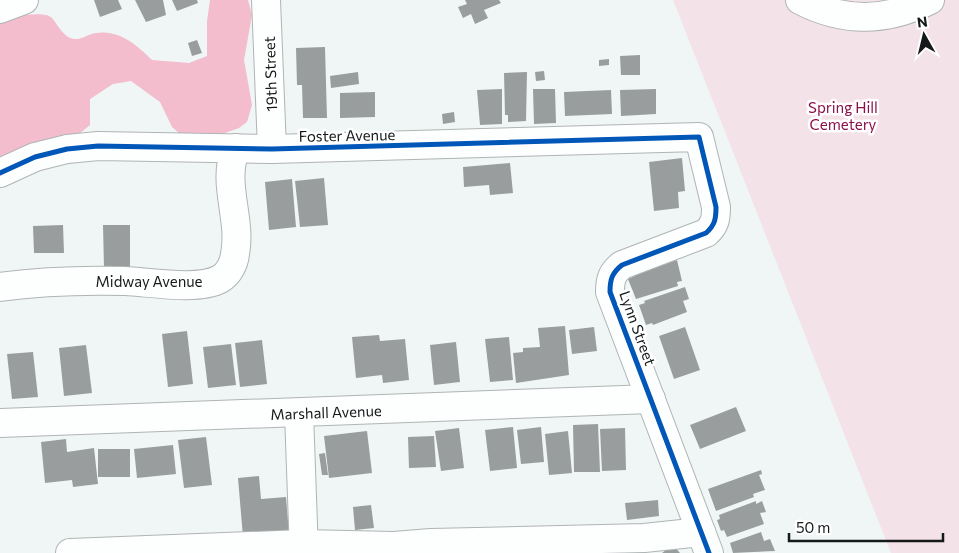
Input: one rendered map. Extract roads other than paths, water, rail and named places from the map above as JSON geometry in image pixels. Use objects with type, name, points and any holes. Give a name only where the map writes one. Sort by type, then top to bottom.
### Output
[{"type":"street","points":[[0,9],[24,0]]},
{"type":"street","name":"19th Street","points":[[266,0],[272,149]]},
{"type":"street","points":[[800,0],[819,10],[841,16],[880,18],[900,13],[930,0]]},
{"type":"street","name":"Foster Avenue","points":[[0,173],[35,157],[67,149],[98,146],[272,149],[699,137]]},
{"type":"street","name":"Lynn Street","points":[[699,137],[716,207],[716,218],[713,226],[706,233],[622,265],[614,272],[610,281],[610,292],[705,543]]},
{"type":"street","name":"Midway Avenue","points":[[0,287],[69,281],[126,281],[178,284],[219,279],[228,273],[236,253],[230,176],[231,161],[236,148]]},
{"type":"street","name":"Marshall Avenue","points":[[0,423],[651,399]]},
{"type":"street","points":[[299,413],[303,549]]},
{"type":"street","points":[[70,553],[303,549],[431,543],[653,537],[705,543]]},
{"type":"park label","name":"Spring Hill Cemetery","points":[[843,116]]}]
